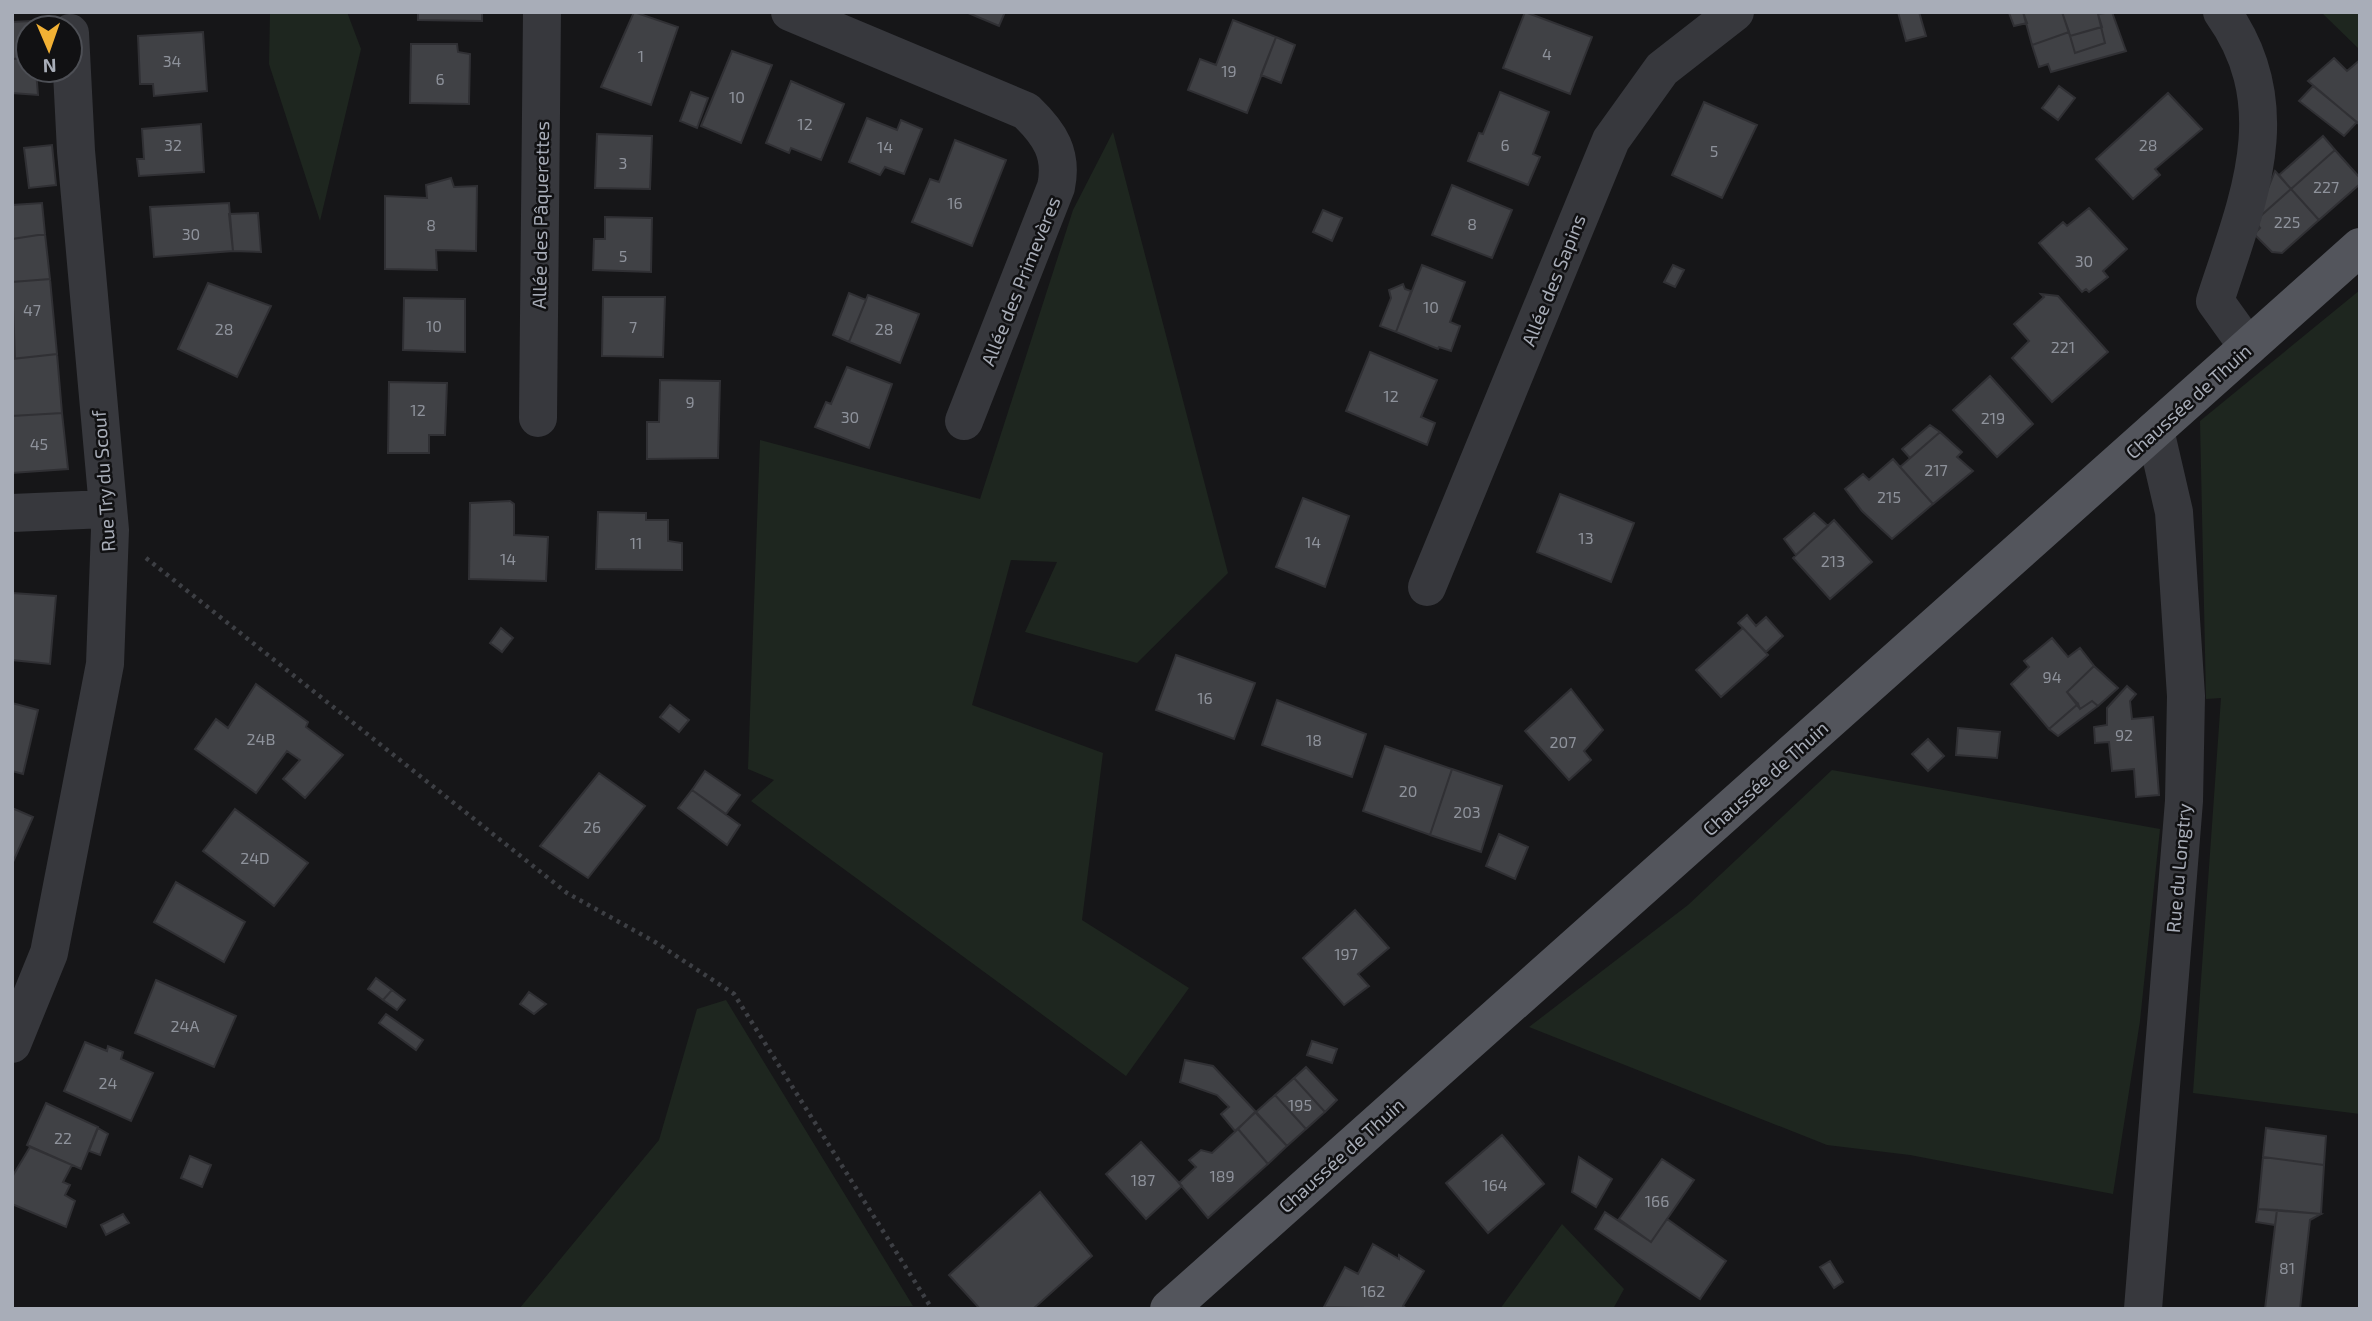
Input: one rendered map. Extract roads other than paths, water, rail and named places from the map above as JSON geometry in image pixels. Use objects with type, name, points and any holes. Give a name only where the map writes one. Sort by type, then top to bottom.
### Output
[{"type":"main road","name":"Chaussée de Thuin","points":[[1169,1309],[2360,247]]},
{"type":"street","name":"Allée des Pâquerettes","points":[[538,418],[542,12]]},
{"type":"street","name":"Allée des Primevères","points":[[790,12],[1026,111],[1045,129],[1057,149],[1060,169],[1056,187],[964,421]]},
{"type":"street","name":"Allée des Sapins","points":[[1427,587],[1611,140],[1662,69],[1735,12]]},
{"type":"street","points":[[2222,12],[2240,37],[2256,86],[2259,119],[2257,160],[2248,200],[2215,301],[2248,347]]},
{"type":"street","name":"Rue Try du Scouf","points":[[12,1044],[49,953],[106,664],[108,520],[73,84]]},
{"type":"street","name":"Rue du Longtry","points":[[2143,1309],[2184,801],[2186,696],[2175,512],[2155,430]]},
{"type":"street","points":[[12,513],[108,520]]}]
